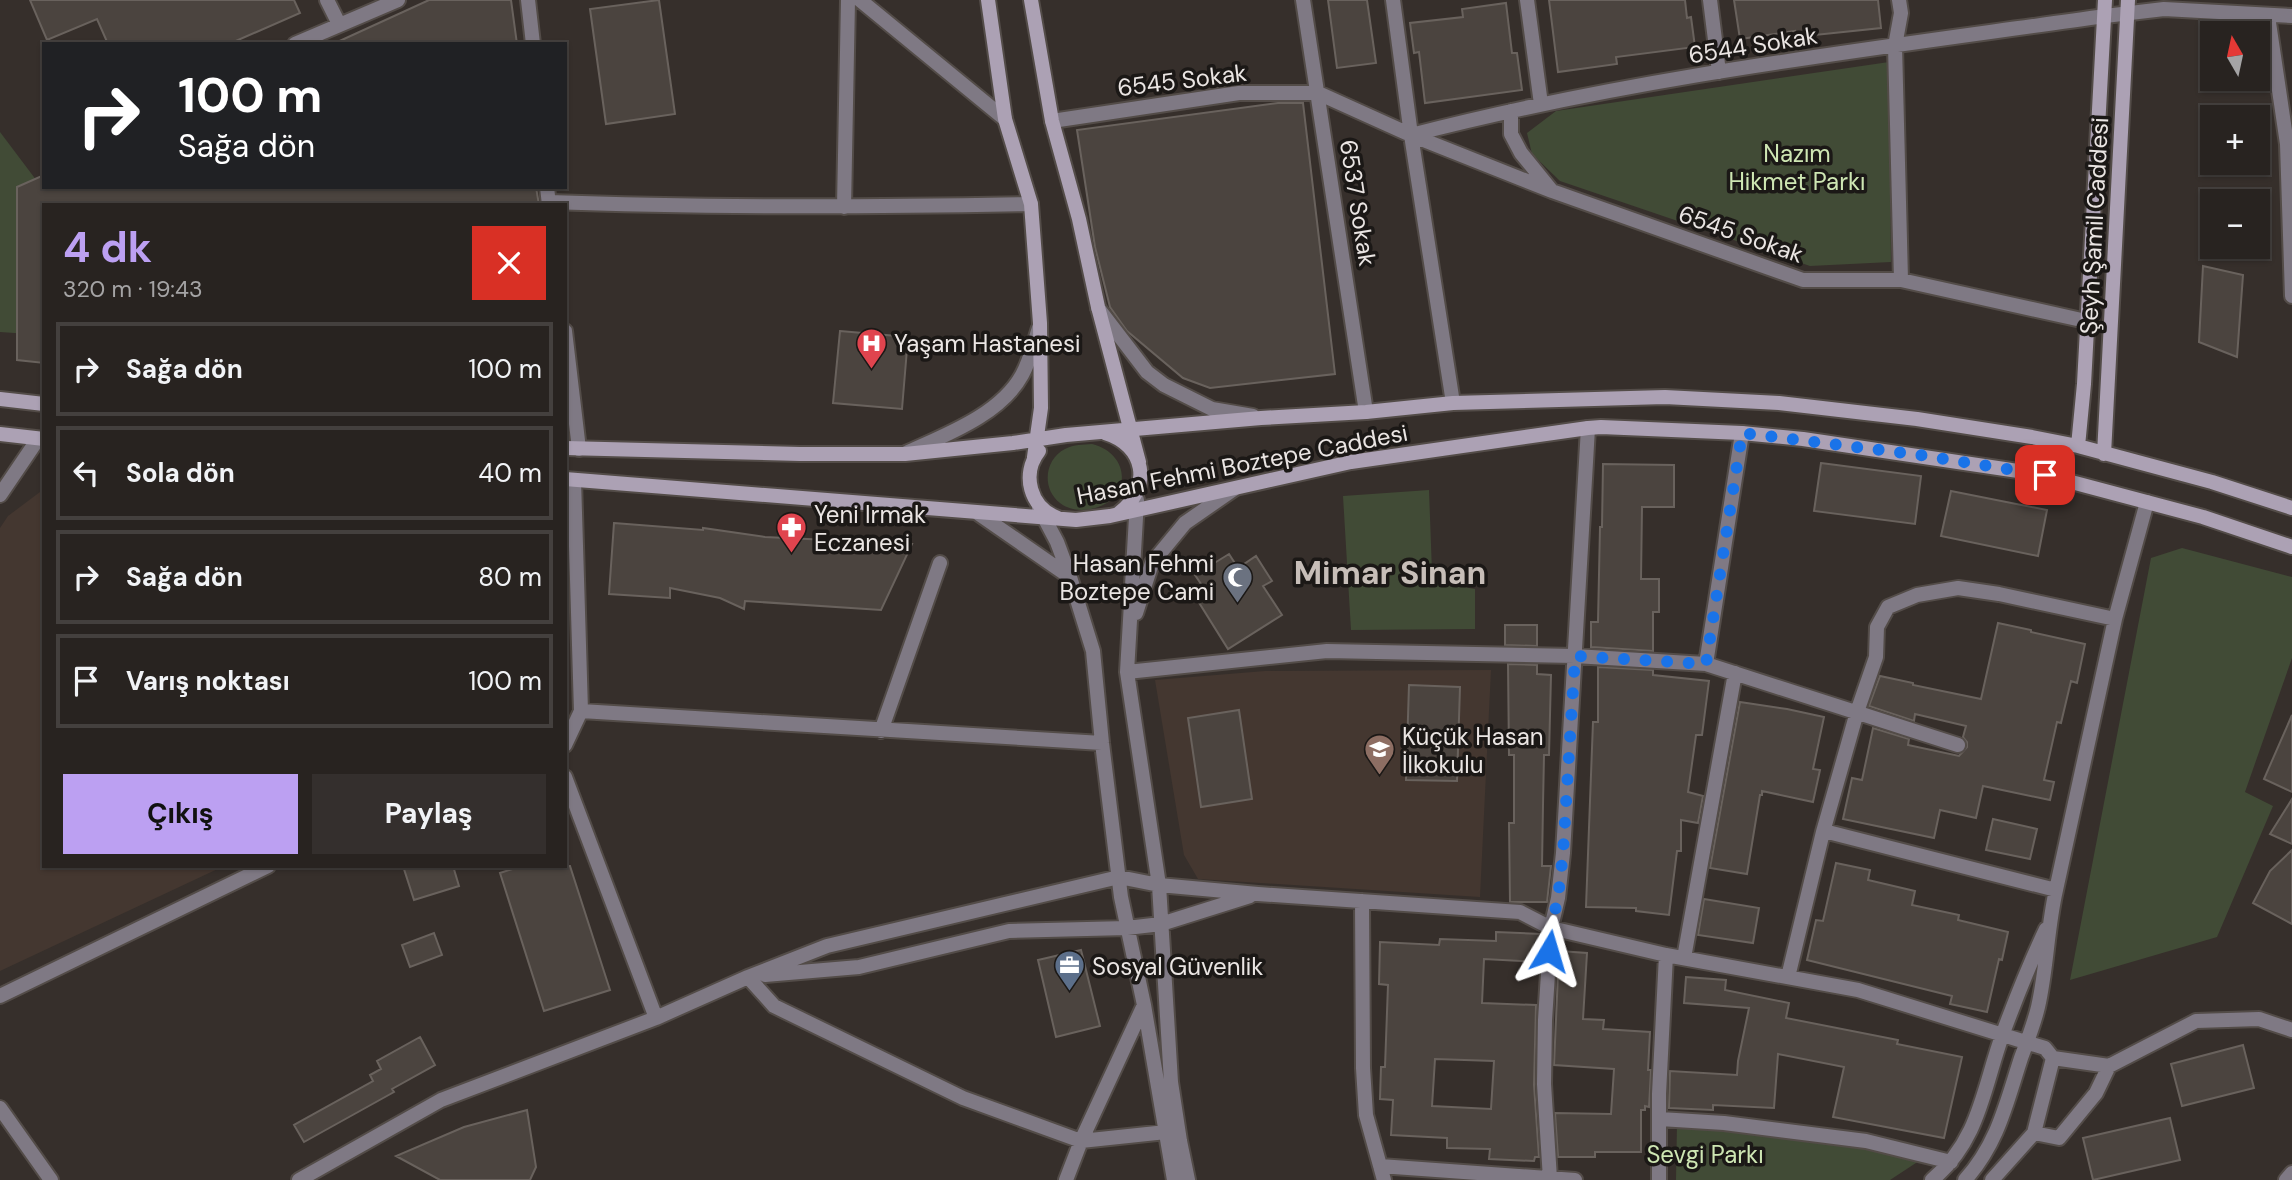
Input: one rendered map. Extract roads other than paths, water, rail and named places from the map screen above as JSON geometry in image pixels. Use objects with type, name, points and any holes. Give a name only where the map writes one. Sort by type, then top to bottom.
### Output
[{"type":"main road","points":[[988,0],[1005,119],[1031,204],[1041,323],[1041,408],[1030,484],[1041,508],[1052,516],[1066,520]]},
{"type":"main road","points":[[1031,0],[1052,121],[1139,462],[1141,477],[1138,491],[1130,505],[1118,514]]},
{"type":"main road","name":"Şeyh Şamil Caddesi","points":[[2078,446],[2084,384],[2105,0]]},
{"type":"main road","name":"Şeyh Şamil Caddesi","points":[[2104,454],[2128,7]]},
{"type":"main road","name":"Hasan Fehmi Boztepe Caddesi","points":[[572,448],[786,454],[905,454],[1091,432],[1454,403],[1665,397],[1779,403],[1917,419],[2078,446],[2212,482],[2292,508]]},
{"type":"main road","points":[[0,399],[42,404]]},
{"type":"main road","name":"Hasan Fehmi Boztepe Caddesi","points":[[570,479],[1066,520],[1118,514],[1351,463],[1588,428],[1742,433],[1899,452],[2045,475],[2203,517],[2292,547]]},
{"type":"main road","points":[[1091,432],[1120,438],[1131,448],[1139,462]]},
{"type":"main road","points":[[0,434],[41,439]]},
{"type":"main road","points":[[1034,457],[1042,446],[1053,438],[1066,435]]},
{"type":"street","points":[[327,0],[339,24]]},
{"type":"street","points":[[299,42],[398,0]]},
{"type":"street","points":[[528,0],[533,42]]},
{"type":"street","points":[[844,207],[848,0]]},
{"type":"street","points":[[860,0],[1005,119]]},
{"type":"street","name":"6537 Sokak","points":[[1303,0],[1366,412]]},
{"type":"street","points":[[1393,0],[1411,135],[1454,403]]},
{"type":"street","points":[[1527,0],[1541,104]]},
{"type":"street","points":[[1710,0],[1719,72]]},
{"type":"street","points":[[1899,0],[1901,13],[1895,46],[1901,280]]},
{"type":"street","name":"6544 Sokak","points":[[1411,135],[1541,104],[1719,72],[2105,16],[2128,7],[2292,16]]},
{"type":"street","points":[[2268,16],[2287,144],[2292,296]]},
{"type":"street","name":"6545 Sokak","points":[[1052,121],[1239,93],[1318,93],[1411,135],[1552,191],[1803,280],[1901,280],[2086,321]]},
{"type":"street","points":[[1511,111],[1511,134],[1516,144],[1552,191]]},
{"type":"street","points":[[549,198],[653,206],[1031,204]]},
{"type":"street","points":[[1098,307],[1147,372],[1164,385],[1212,409],[1261,418]]},
{"type":"street","points":[[905,454],[971,423],[1012,392],[1024,373],[1041,323]]},
{"type":"street","points":[[567,364],[572,448]]},
{"type":"street","points":[[1550,1179],[1544,1084],[1551,928],[1558,898],[1563,853],[1588,428]]},
{"type":"street","points":[[1706,664],[1742,433]]},
{"type":"street","points":[[0,495],[41,439]]},
{"type":"street","points":[[567,741],[581,711],[570,479]]},
{"type":"street","points":[[1128,638],[1152,563],[1185,523],[1234,489]]},
{"type":"street","points":[[1138,491],[1127,672],[1159,885],[1171,1082],[1188,1180]]},
{"type":"street","points":[[1034,497],[1070,577],[1093,651],[1119,877],[1174,1180]]},
{"type":"street","points":[[1932,1180],[1951,1162],[1978,1118],[2002,1035],[2048,925],[2115,619],[2147,502]]},
{"type":"street","points":[[979,514],[1070,577]]},
{"type":"street","points":[[881,731],[940,563]]},
{"type":"street","points":[[1788,977],[1824,831],[1857,712],[1876,657],[1877,627],[1888,607],[1917,595],[1958,588],[2115,619]]},
{"type":"street","points":[[1127,672],[1327,651],[1575,656],[1706,664],[1958,744]]},
{"type":"street","points":[[1684,958],[1735,673]]},
{"type":"street","points":[[581,711],[1102,743]]},
{"type":"street","points":[[567,782],[656,1018]]},
{"type":"street","points":[[1824,831],[2056,890]]},
{"type":"street","points":[[0,996],[264,868]]},
{"type":"street","points":[[299,1180],[441,1100],[656,1018],[827,946],[1119,877],[1159,885],[1258,894],[1521,912],[1551,928],[1666,955],[1858,990],[2045,1048],[2053,1058],[2109,1066],[2196,1021],[2259,1019],[2292,1030]]},
{"type":"street","points":[[748,977],[859,967],[1009,931],[1128,928],[1161,924],[1258,894]]},
{"type":"street","points":[[1362,901],[1363,1068],[1366,1115],[1382,1173],[1575,1180]]},
{"type":"street","points":[[1965,1180],[1982,1161],[1997,1131],[2038,1008],[2048,948],[2048,925]]},
{"type":"street","points":[[1659,1180],[1666,955]]},
{"type":"street","points":[[748,977],[774,1006],[963,1098],[1081,1141],[1166,1132]]},
{"type":"street","points":[[1066,1180],[1081,1141],[1144,1005]]},
{"type":"street","points":[[1992,1180],[2034,1133],[2053,1058]]},
{"type":"street","points":[[2034,1133],[2059,1138],[2096,1093],[2109,1066]]},
{"type":"street","points":[[0,1108],[51,1180]]},
{"type":"street","points":[[1660,1119],[1724,1123],[1866,1141],[1951,1162]]},
{"type":"street","points":[[2286,1180],[2292,1173]]},
{"type":"place","name":"Yaşam Hastanesi","points":[[871,370]]},
{"type":"place","name":"Yeni Irmak Eczanesi","points":[[791,555]]},
{"type":"place","name":"Hasan Fehmi Boztepe Cami","points":[[1237,604]]},
{"type":"place","name":"Küçük Hasan İlkokulu","points":[[1379,777]]},
{"type":"place","name":"Sosyal Güvenlik","points":[[1069,993]]},
{"type":"district","name":"Mimar Sinan","points":[[1390,573]]},
{"type":"park label","name":"Nazım Hikmet Parkı","points":[[1797,167]]},
{"type":"park label","name":"Sevgi Parkı","points":[[1705,1154]]}]
